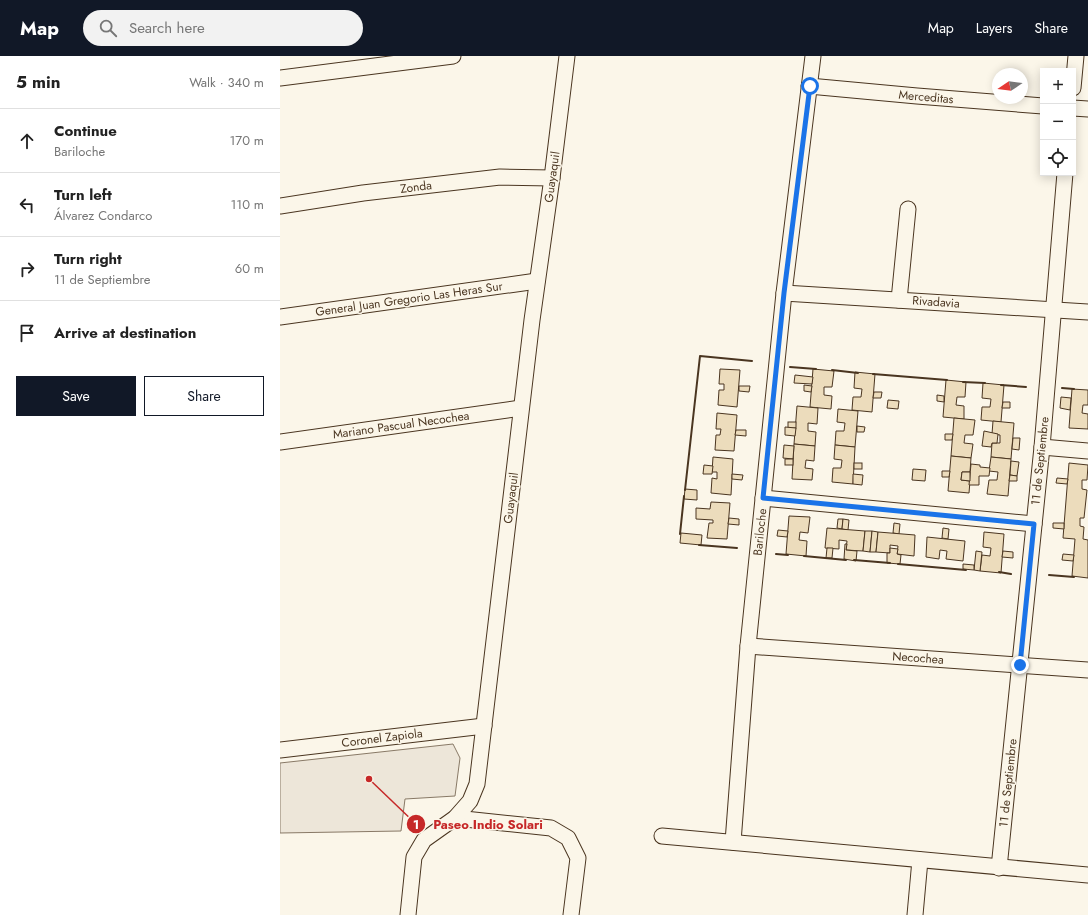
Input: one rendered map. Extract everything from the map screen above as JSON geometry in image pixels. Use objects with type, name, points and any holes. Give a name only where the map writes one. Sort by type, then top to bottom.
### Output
[{"type":"street","points":[[280,78],[453,56]]},
{"type":"street","name":"Guayaquil","points":[[408,915],[414,858],[424,840],[455,818],[470,801],[478,784],[521,408],[567,56]]},
{"type":"street","name":"Bariloche","points":[[733,842],[748,646],[763,498],[784,293],[813,56]]},
{"type":"street","points":[[1075,68],[1076,56]]},
{"type":"street","name":"Merceditas","points":[[810,86],[1040,106]]},
{"type":"street","points":[[1076,108],[1088,109]]},
{"type":"street","name":"11 de Septiembre","points":[[999,868],[1042,447],[1065,176]]},
{"type":"street","name":"Zonda","points":[[280,206],[362,193],[500,177],[552,178]]},
{"type":"street","points":[[899,300],[908,209]]},
{"type":"street","name":"General Juan Gregorio Las Heras Sur","points":[[280,316],[537,281]]},
{"type":"street","name":"Rivadavia","points":[[784,293],[1088,312]]},
{"type":"street","name":"Mariano Pascual Necochea","points":[[280,442],[521,408]]},
{"type":"street","points":[[1042,447],[1088,451]]},
{"type":"street","points":[[763,498],[1034,524]]},
{"type":"street","name":"Necochea","points":[[748,646],[1088,670]]},
{"type":"street","name":"Coronel Zapiola","points":[[280,750],[484,726]]},
{"type":"street","points":[[455,818],[551,828],[568,838],[578,858],[571,915]]},
{"type":"street","points":[[662,836],[1088,875]]},
{"type":"street","points":[[915,915],[920,860]]},
{"type":"shaded area","points":[[453,744],[460,758],[455,796],[405,799],[401,831],[280,833],[280,763]]},
{"type":"building","points":[[720,369],[740,370],[737,407],[718,405],[719,390],[724,390],[724,384],[719,384]]},
{"type":"building","points":[[813,369],[834,371],[832,387],[824,387],[824,395],[832,396],[831,409],[810,407]]},
{"type":"building","points":[[855,372],[875,374],[872,412],[852,410],[853,397],[861,397],[862,389],[854,388]]},
{"type":"building","points":[[795,375],[813,377],[812,384],[794,383]]},
{"type":"building","points":[[946,380],[966,382],[965,397],[957,397],[956,405],[964,406],[964,419],[943,417]]},
{"type":"building","points":[[983,383],[1004,385],[1001,422],[981,420],[982,407],[990,407],[991,399],[982,398]]},
{"type":"building","points":[[804,385],[812,386],[811,392],[804,391]]},
{"type":"building","points":[[739,386],[750,386],[749,392],[739,391]]},
{"type":"building","points":[[1072,389],[1088,390],[1088,405],[1083,405],[1082,413],[1088,414],[1088,429],[1069,428]]},
{"type":"building","points":[[874,392],[882,392],[881,398],[873,398]]},
{"type":"building","points":[[937,395],[944,396],[944,402],[937,401]]},
{"type":"building","points":[[1061,397],[1071,398],[1070,410],[1060,408]]},
{"type":"building","points":[[888,400],[899,401],[898,409],[887,408]]},
{"type":"building","points":[[1003,402],[1010,402],[1010,408],[1002,408]]},
{"type":"building","points":[[797,406],[818,408],[817,424],[808,423],[808,431],[816,432],[815,446],[794,444]]},
{"type":"building","points":[[838,409],[858,411],[855,447],[835,445],[836,431],[844,431],[845,423],[837,422]]},
{"type":"building","points":[[717,413],[737,415],[734,451],[715,450],[716,435],[720,435],[721,429],[716,429]]},
{"type":"building","points":[[954,418],[975,420],[973,435],[965,435],[964,443],[973,444],[971,458],[951,456]]},
{"type":"building","points":[[993,421],[1014,423],[1011,459],[991,457],[992,443],[1000,443],[1000,435],[992,434]]},
{"type":"building","points":[[788,422],[796,422],[796,428],[788,428]]},
{"type":"building","points":[[857,426],[865,427],[864,432],[857,432]]},
{"type":"building","points":[[785,427],[796,428],[795,436],[785,435]]},
{"type":"building","points":[[736,430],[746,430],[746,436],[735,435]]},
{"type":"building","points":[[984,431],[998,434],[997,443],[992,443],[991,447],[982,446]]},
{"type":"building","points":[[945,434],[953,434],[952,440],[945,440]]},
{"type":"building","points":[[1013,438],[1020,438],[1019,450],[1012,449]]},
{"type":"building","points":[[794,444],[815,446],[814,461],[806,460],[805,468],[813,469],[812,480],[792,479]]},
{"type":"building","points":[[784,445],[794,446],[793,459],[783,458]]},
{"type":"building","points":[[835,445],[855,447],[853,484],[832,482],[833,468],[841,468],[842,460],[834,459]]},
{"type":"building","points":[[951,456],[971,458],[970,472],[962,472],[961,480],[970,481],[969,493],[948,491]]},
{"type":"building","points":[[713,457],[733,459],[731,495],[711,493],[712,478],[717,479],[717,472],[712,472]]},
{"type":"building","points":[[991,457],[1011,459],[1008,496],[987,494],[989,480],[997,480],[998,472],[989,471]]},
{"type":"building","points":[[785,459],[793,459],[793,465],[785,465]]},
{"type":"building","points":[[1011,461],[1019,462],[1017,476],[1010,475]]},
{"type":"building","points":[[854,463],[862,463],[862,469],[854,469]]},
{"type":"building","points":[[1069,463],[1088,465],[1087,480],[1082,480],[1082,489],[1087,490],[1084,518],[1080,518],[1080,526],[1084,527],[1083,539],[1088,540],[1088,578],[1072,576],[1075,539],[1063,538]]},
{"type":"building","points":[[971,464],[990,468],[989,476],[979,476],[979,485],[969,485]]},
{"type":"building","points":[[704,465],[713,466],[712,474],[703,474]]},
{"type":"building","points":[[913,469],[926,470],[925,481],[912,480]]},
{"type":"building","points":[[942,471],[950,471],[949,477],[942,477]]},
{"type":"building","points":[[962,472],[970,472],[970,481],[961,480]]},
{"type":"building","points":[[732,474],[743,475],[742,480],[732,479]]},
{"type":"building","points":[[853,474],[863,475],[862,485],[853,484]]},
{"type":"building","points":[[1010,475],[1017,476],[1017,481],[1009,481]]},
{"type":"building","points":[[1057,478],[1068,479],[1067,484],[1056,483]]},
{"type":"building","points":[[685,489],[697,490],[697,500],[684,499]]},
{"type":"building","points":[[711,502],[730,503],[727,539],[707,538],[709,523],[713,523],[713,520],[696,519],[696,508],[710,509]]},
{"type":"building","points":[[789,516],[810,517],[808,533],[800,532],[799,540],[807,541],[806,556],[786,554]]},
{"type":"building","points":[[729,518],[739,519],[739,525],[728,524]]},
{"type":"building","points":[[838,519],[843,519],[842,529],[837,528]]},
{"type":"building","points":[[843,519],[849,520],[848,530],[842,529]]},
{"type":"building","points":[[894,523],[900,524],[899,534],[893,533]]},
{"type":"building","points":[[1053,523],[1064,523],[1064,529],[1053,528]]},
{"type":"building","points":[[827,528],[865,531],[863,551],[846,550],[847,541],[839,540],[839,549],[825,548]]},
{"type":"building","points":[[943,528],[949,529],[948,539],[942,538]]},
{"type":"building","points":[[778,530],[788,531],[787,537],[777,536]]},
{"type":"building","points":[[865,531],[872,531],[870,552],[863,551]]},
{"type":"building","points":[[872,531],[878,532],[876,552],[870,552]]},
{"type":"building","points":[[878,532],[915,535],[914,556],[897,554],[898,546],[890,545],[890,553],[876,552]]},
{"type":"building","points":[[984,532],[1004,534],[1001,573],[980,571],[982,555],[990,556],[991,548],[983,547]]},
{"type":"building","points":[[681,533],[702,535],[701,545],[680,543]]},
{"type":"building","points":[[927,537],[965,541],[963,561],[946,559],[947,551],[940,550],[939,559],[926,557]]},
{"type":"building","points":[[845,544],[847,544],[846,550],[857,551],[856,561],[844,559]]},
{"type":"building","points":[[827,548],[833,548],[832,558],[826,558]]},
{"type":"building","points":[[890,548],[898,549],[897,554],[901,555],[900,564],[887,563],[887,553],[890,553]]},
{"type":"building","points":[[976,551],[982,552],[980,571],[974,570]]},
{"type":"building","points":[[1003,551],[1013,552],[1013,558],[1002,557]]},
{"type":"building","points":[[1063,554],[1074,555],[1073,561],[1062,560]]},
{"type":"building","points":[[963,564],[974,565],[974,570],[963,569]]},
{"type":"wall","points":[[685,490],[700,356],[752,361]]},
{"type":"wall","points":[[790,367],[816,369]]},
{"type":"wall","points":[[832,370],[858,373]]},
{"type":"wall","points":[[873,374],[947,380]]},
{"type":"wall","points":[[963,382],[985,383]]},
{"type":"wall","points":[[1001,385],[1026,387]]},
{"type":"wall","points":[[1062,388],[1074,389]]},
{"type":"wall","points":[[680,534],[684,496]]},
{"type":"wall","points":[[699,545],[737,548]]},
{"type":"wall","points":[[776,554],[788,555]]},
{"type":"wall","points":[[804,556],[846,560]]},
{"type":"wall","points":[[854,560],[890,563]]},
{"type":"wall","points":[[898,564],[966,570]]},
{"type":"wall","points":[[999,572],[1011,574]]},
{"type":"wall","points":[[1049,575],[1074,577]]},
{"type":"place","name":"Paseo Indio Solari","points":[[369,779]]},
{"type":"route","points":[[810,86],[784,293],[763,498],[1034,524],[1020,665]]}]
